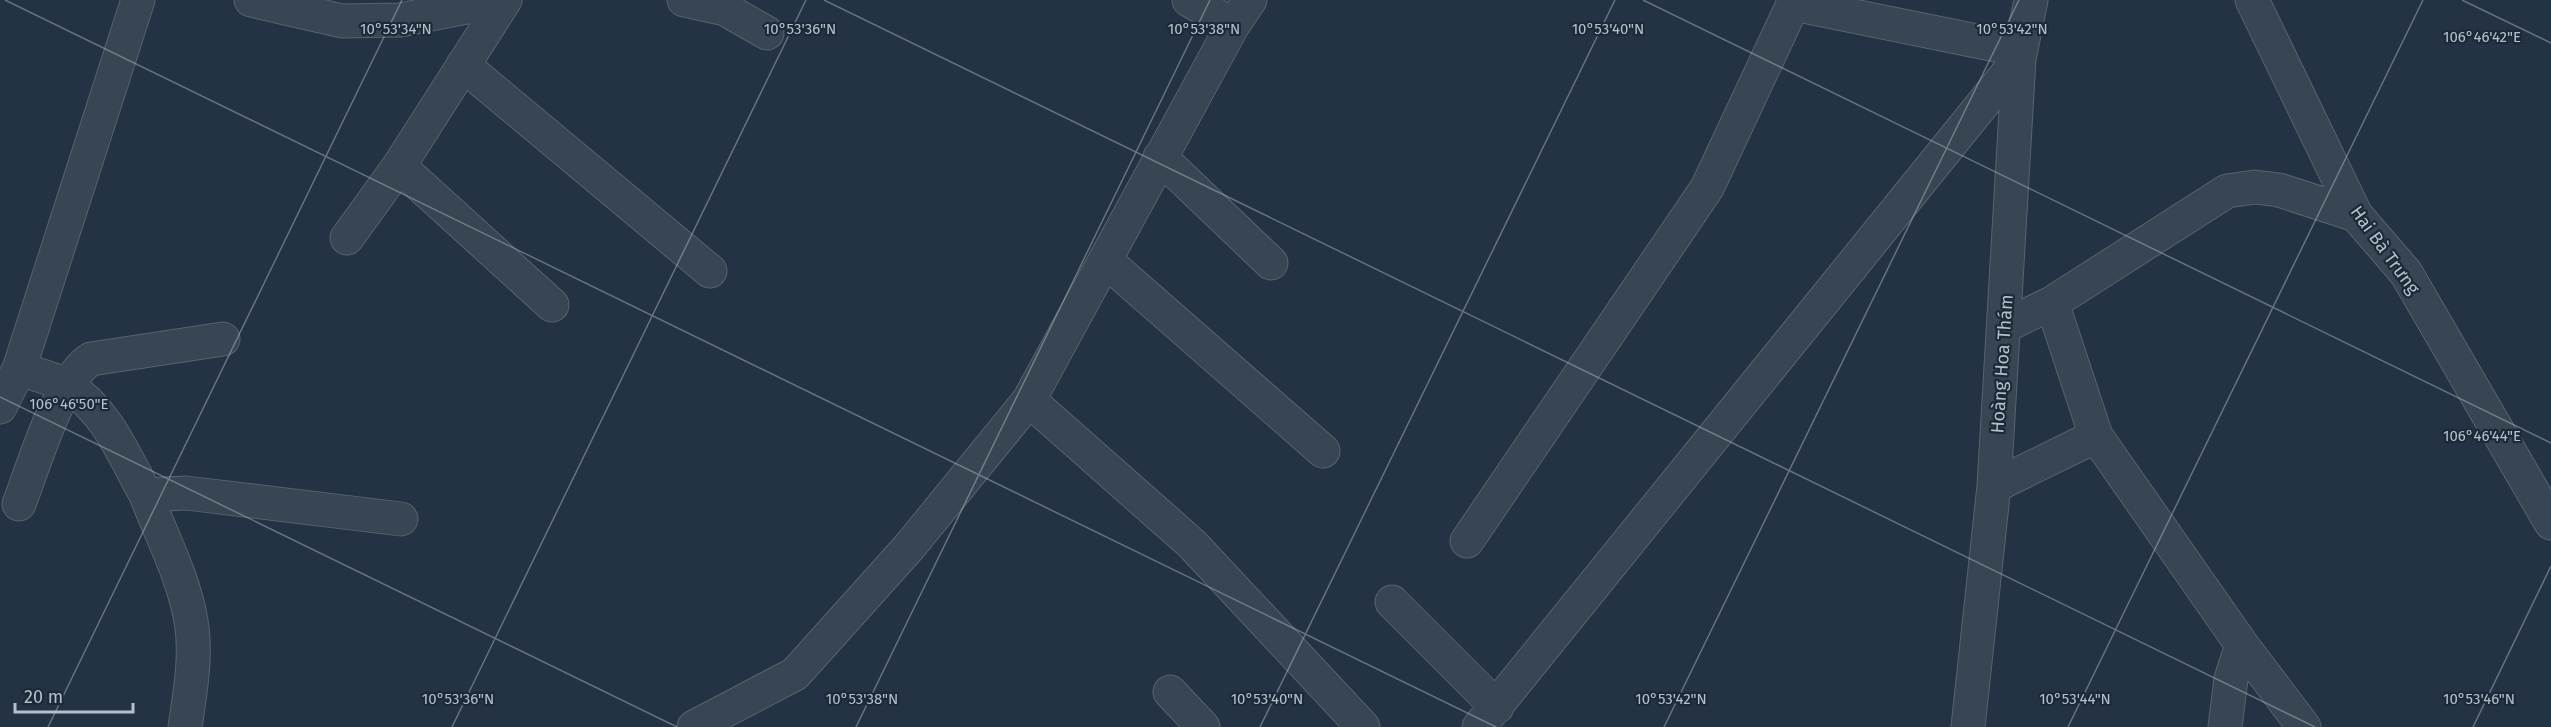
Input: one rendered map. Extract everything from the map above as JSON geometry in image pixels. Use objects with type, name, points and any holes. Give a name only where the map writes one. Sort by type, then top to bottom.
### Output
[{"type":"street","points":[[0,407],[19,369],[138,0]]},
{"type":"street","points":[[251,0],[342,21],[400,20],[504,0]]},
{"type":"street","points":[[347,238],[399,166],[504,0]]},
{"type":"street","points":[[684,0],[725,9],[767,33]]},
{"type":"street","points":[[694,727],[795,674],[910,546],[1029,400],[1160,156],[1241,12],[1189,0]]},
{"type":"street","name":"Hoàng Hoa Thám","points":[[1968,727],[1994,486],[2020,54],[2031,0]]},
{"type":"street","name":"Hai Bà Trưng","points":[[2252,0],[2356,215],[2406,273],[2551,523]]},
{"type":"street","points":[[1392,602],[1488,717],[2020,54],[1794,2],[1707,188],[1467,541]]},
{"type":"street","points":[[463,65],[710,271]]},
{"type":"street","points":[[1160,156],[1271,263]]},
{"type":"street","points":[[399,166],[552,305]]},
{"type":"street","points":[[2005,326],[2052,303],[2227,191],[2255,187],[2280,190],[2356,215]]},
{"type":"street","points":[[1105,260],[1323,451]]},
{"type":"street","points":[[2052,303],[2096,436],[2242,645],[2304,727]]},
{"type":"street","points":[[19,504],[66,386],[83,363],[91,359],[223,339]]},
{"type":"street","points":[[19,369],[66,386],[85,399],[104,419],[146,495],[192,623],[192,664],[185,727]]},
{"type":"street","points":[[1029,400],[1192,544],[1363,727]]},
{"type":"street","points":[[1994,486],[2096,436]]},
{"type":"street","points":[[146,495],[186,493],[401,519]]},
{"type":"street","points":[[2225,727],[2231,679],[2242,645]]},
{"type":"street","points":[[1170,692],[1203,727]]}]
